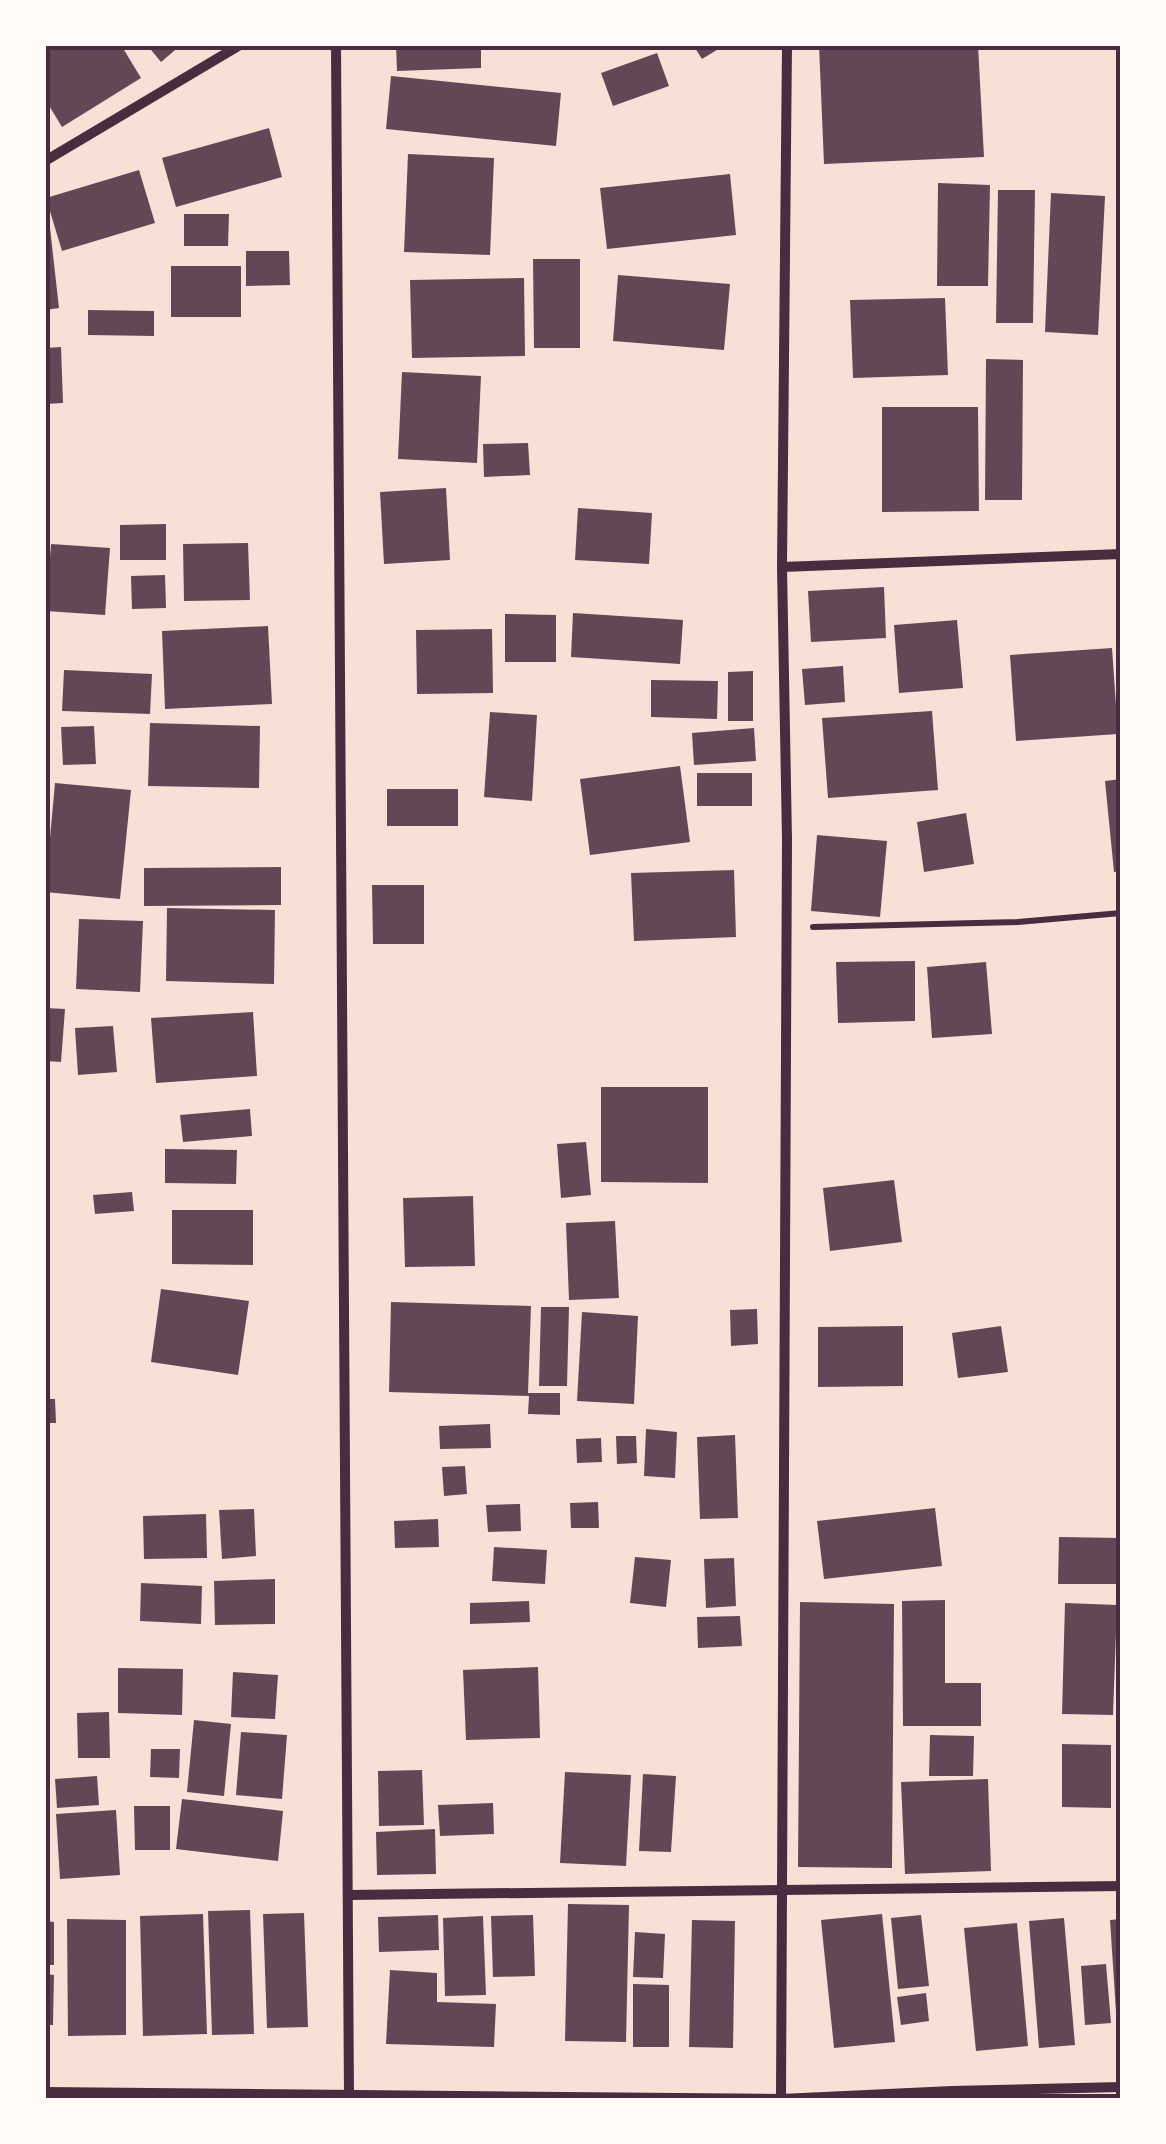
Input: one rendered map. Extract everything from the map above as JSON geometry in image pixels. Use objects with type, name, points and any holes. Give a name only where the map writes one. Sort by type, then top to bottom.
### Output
[{"type":"street","points":[[45,162],[240,45]]},
{"type":"street","points":[[336,45],[348,2097]]},
{"type":"street","points":[[781,2099],[786,928],[782,566],[787,45]]},
{"type":"street","points":[[782,566],[1121,554]]},
{"type":"street","points":[[348,1895],[1121,1886]]},
{"type":"street","points":[[45,2092],[781,2099],[1121,2088]]},
{"type":"path","points":[[786,928],[1018,922],[1121,913]]},
{"type":"building","points":[[45,45],[121,45],[141,78],[62,127],[45,99]]},
{"type":"building","points":[[147,45],[181,45],[161,62]]},
{"type":"building","points":[[396,45],[481,45],[481,68],[397,71]]},
{"type":"building","points":[[693,45],[725,45],[702,59]]},
{"type":"building","points":[[819,45],[978,45],[984,157],[824,164]]},
{"type":"building","points":[[657,53],[669,86],[613,106],[601,73]]},
{"type":"building","points":[[391,76],[561,93],[556,146],[386,129]]},
{"type":"building","points":[[269,128],[282,177],[176,207],[162,158]]},
{"type":"building","points":[[408,154],[494,158],[490,255],[404,252]]},
{"type":"building","points":[[139,170],[155,223],[62,251],[46,198]]},
{"type":"building","points":[[730,174],[736,235],[607,249],[600,188]]},
{"type":"building","points":[[938,183],[990,185],[988,286],[937,286]]},
{"type":"building","points":[[998,190],[1035,190],[1033,323],[996,323]]},
{"type":"building","points":[[1051,193],[1105,196],[1098,335],[1045,332]]},
{"type":"building","points":[[184,214],[229,214],[228,246],[184,246]]},
{"type":"building","points":[[49,219],[59,308],[45,310],[45,220]]},
{"type":"building","points":[[246,251],[289,251],[290,285],[246,286]]},
{"type":"building","points":[[533,259],[580,259],[580,348],[534,348]]},
{"type":"building","points":[[171,266],[241,266],[241,317],[171,317]]},
{"type":"building","points":[[618,275],[730,284],[724,350],[613,341]]},
{"type":"building","points":[[524,278],[525,356],[412,358],[410,280]]},
{"type":"building","points":[[945,298],[948,375],[853,378],[850,300]]},
{"type":"building","points":[[88,310],[154,311],[154,336],[88,335]]},
{"type":"building","points":[[61,347],[63,403],[45,404],[45,348]]},
{"type":"building","points":[[986,359],[1023,360],[1022,500],[985,500]]},
{"type":"building","points":[[402,372],[481,376],[477,463],[398,459]]},
{"type":"building","points":[[882,407],[978,407],[979,511],[882,512]]},
{"type":"building","points":[[528,443],[530,475],[484,477],[483,444]]},
{"type":"building","points":[[446,488],[450,560],[384,564],[380,492]]},
{"type":"building","points":[[578,508],[652,513],[649,564],[575,560]]},
{"type":"building","points":[[166,524],[166,560],[120,560],[120,525]]},
{"type":"building","points":[[248,543],[250,600],[184,601],[183,544]]},
{"type":"building","points":[[51,544],[110,548],[105,615],[46,611]]},
{"type":"building","points":[[165,575],[166,608],[132,609],[131,576]]},
{"type":"building","points":[[884,587],[886,638],[811,642],[808,591]]},
{"type":"building","points":[[573,613],[683,620],[680,664],[571,657]]},
{"type":"building","points":[[505,614],[556,615],[556,662],[505,662]]},
{"type":"building","points":[[957,620],[963,688],[899,693],[894,625]]},
{"type":"building","points":[[268,626],[272,704],[165,709],[162,631]]},
{"type":"building","points":[[492,629],[493,693],[417,694],[416,630]]},
{"type":"building","points":[[1112,648],[1118,734],[1016,741],[1010,655]]},
{"type":"building","points":[[843,666],[845,702],[805,705],[802,669]]},
{"type":"building","points":[[64,670],[152,674],[150,714],[62,711]]},
{"type":"building","points":[[753,671],[753,721],[728,721],[728,672]]},
{"type":"building","points":[[651,680],[718,681],[717,719],[651,717]]},
{"type":"building","points":[[932,711],[938,790],[828,798],[822,718]]},
{"type":"building","points":[[490,712],[537,715],[532,801],[484,797]]},
{"type":"building","points":[[150,723],[260,726],[259,788],[148,786]]},
{"type":"building","points":[[94,726],[96,764],[63,765],[61,727]]},
{"type":"building","points":[[754,728],[756,761],[694,765],[692,733]]},
{"type":"building","points":[[680,766],[690,842],[590,855],[580,779]]},
{"type":"building","points":[[697,773],[752,773],[752,806],[697,806]]},
{"type":"building","points":[[1121,779],[1121,871],[1114,872],[1105,781]]},
{"type":"building","points":[[55,783],[131,790],[120,899],[45,892]]},
{"type":"building","points":[[387,789],[458,789],[458,826],[387,826]]},
{"type":"building","points":[[966,813],[974,864],[924,872],[917,822]]},
{"type":"building","points":[[817,835],[887,841],[880,917],[811,911]]},
{"type":"building","points":[[281,867],[281,905],[144,906],[144,868]]},
{"type":"building","points":[[734,870],[736,937],[634,941],[631,873]]},
{"type":"building","points":[[372,885],[424,885],[424,944],[373,944]]},
{"type":"building","points":[[167,908],[275,910],[274,984],[166,981]]},
{"type":"building","points":[[79,919],[143,921],[140,992],[76,989]]},
{"type":"building","points":[[915,961],[915,1021],[838,1023],[836,962]]},
{"type":"building","points":[[986,962],[992,1034],[932,1038],[927,967]]},
{"type":"building","points":[[45,1008],[65,1009],[61,1062],[45,1061]]},
{"type":"building","points":[[253,1012],[257,1076],[156,1083],[151,1018]]},
{"type":"building","points":[[113,1026],[117,1072],[78,1075],[75,1028]]},
{"type":"building","points":[[601,1087],[708,1087],[708,1183],[601,1182]]},
{"type":"building","points":[[250,1109],[252,1136],[183,1142],[180,1115]]},
{"type":"building","points":[[586,1142],[591,1195],[561,1198],[557,1144]]},
{"type":"building","points":[[165,1149],[237,1150],[236,1184],[165,1183]]},
{"type":"building","points":[[894,1180],[902,1242],[830,1251],[823,1188]]},
{"type":"building","points":[[132,1192],[134,1211],[95,1214],[93,1195]]},
{"type":"building","points":[[473,1196],[475,1266],[405,1267],[403,1198]]},
{"type":"building","points":[[172,1210],[253,1210],[253,1265],[172,1264]]},
{"type":"building","points":[[615,1221],[619,1298],[569,1300],[566,1223]]},
{"type":"building","points":[[161,1289],[249,1301],[238,1375],[151,1362]]},
{"type":"building","points":[[391,1302],[531,1306],[528,1393],[560,1393],[560,1415],[528,1414],[529,1396],[389,1392]]},
{"type":"building","points":[[541,1307],[569,1307],[567,1386],[539,1386]]},
{"type":"building","points":[[757,1309],[758,1344],[731,1346],[730,1310]]},
{"type":"building","points":[[582,1312],[638,1316],[634,1404],[577,1401]]},
{"type":"building","points":[[903,1326],[903,1386],[818,1387],[818,1327]]},
{"type":"building","points":[[1001,1326],[1008,1372],[958,1378],[952,1333]]},
{"type":"building","points":[[45,1399],[55,1399],[56,1423],[45,1423]]},
{"type":"building","points":[[490,1424],[491,1448],[440,1449],[439,1426]]},
{"type":"building","points":[[646,1429],[677,1432],[675,1478],[644,1476]]},
{"type":"building","points":[[735,1435],[738,1518],[700,1519],[697,1437]]},
{"type":"building","points":[[616,1436],[636,1436],[637,1463],[617,1464]]},
{"type":"building","points":[[601,1438],[602,1462],[577,1463],[576,1439]]},
{"type":"building","points":[[48,1464],[50,1519],[45,1519],[45,1465]]},
{"type":"building","points":[[465,1466],[467,1494],[444,1496],[442,1467]]},
{"type":"building","points":[[598,1502],[599,1528],[571,1528],[570,1503]]},
{"type":"building","points":[[520,1504],[521,1531],[488,1532],[486,1505]]},
{"type":"building","points":[[935,1508],[942,1566],[824,1579],[817,1521]]},
{"type":"building","points":[[254,1509],[256,1556],[222,1559],[219,1510]]},
{"type":"building","points":[[206,1514],[207,1558],[144,1559],[143,1516]]},
{"type":"building","points":[[438,1519],[439,1547],[395,1548],[394,1521]]},
{"type":"building","points":[[1059,1537],[1121,1538],[1121,1584],[1058,1584]]},
{"type":"building","points":[[494,1547],[547,1550],[545,1584],[492,1581]]},
{"type":"building","points":[[635,1557],[671,1560],[666,1607],[630,1603]]},
{"type":"building","points":[[734,1558],[736,1606],[706,1608],[704,1559]]},
{"type":"building","points":[[275,1579],[275,1624],[215,1625],[214,1581]]},
{"type":"building","points":[[141,1583],[202,1586],[201,1624],[140,1621]]},
{"type":"building","points":[[945,1600],[945,1683],[981,1683],[981,1726],[903,1726],[902,1601]]},
{"type":"building","points":[[529,1601],[530,1622],[470,1624],[470,1603]]},
{"type":"building","points":[[800,1602],[894,1604],[892,1868],[798,1867]]},
{"type":"building","points":[[1065,1603],[1117,1605],[1113,1715],[1062,1714]]},
{"type":"building","points":[[740,1616],[742,1646],[698,1648],[697,1617]]},
{"type":"building","points":[[538,1667],[540,1738],[466,1740],[463,1670]]},
{"type":"building","points":[[118,1668],[183,1669],[182,1715],[118,1713]]},
{"type":"building","points":[[233,1672],[278,1675],[275,1719],[231,1717]]},
{"type":"building","points":[[109,1712],[110,1758],[78,1758],[77,1713]]},
{"type":"building","points":[[194,1720],[231,1724],[224,1796],[187,1792]]},
{"type":"building","points":[[241,1732],[287,1735],[282,1799],[236,1795]]},
{"type":"building","points":[[930,1735],[974,1736],[973,1776],[929,1776]]},
{"type":"building","points":[[1062,1744],[1111,1745],[1111,1808],[1062,1807]]},
{"type":"building","points":[[151,1749],[180,1749],[179,1778],[150,1777]]},
{"type":"building","points":[[422,1770],[424,1825],[379,1826],[378,1771]]},
{"type":"building","points":[[565,1772],[631,1775],[626,1866],[560,1863]]},
{"type":"building","points":[[643,1774],[676,1776],[671,1852],[639,1851]]},
{"type":"building","points":[[97,1776],[99,1805],[57,1808],[55,1779]]},
{"type":"building","points":[[988,1779],[991,1871],[905,1874],[901,1782]]},
{"type":"building","points":[[182,1799],[283,1811],[278,1861],[176,1849]]},
{"type":"building","points":[[493,1803],[494,1834],[440,1836],[438,1805]]},
{"type":"building","points":[[134,1806],[170,1806],[170,1850],[135,1850]]},
{"type":"building","points":[[116,1810],[120,1875],[60,1879],[56,1814]]},
{"type":"building","points":[[435,1829],[436,1874],[377,1875],[376,1832]]},
{"type":"building","points":[[568,1904],[629,1905],[626,2042],[565,2041]]},
{"type":"building","points":[[250,1910],[254,2034],[212,2035],[208,1911]]},
{"type":"building","points":[[304,1913],[308,2027],[267,2028],[263,1914]]},
{"type":"building","points":[[203,1914],[207,2034],[143,2036],[140,1916]]},
{"type":"building","points":[[882,1914],[895,2042],[834,2048],[821,1920]]},
{"type":"building","points":[[438,1915],[439,1950],[379,1952],[378,1917]]},
{"type":"building","points":[[533,1915],[535,1976],[493,1977],[491,1916]]},
{"type":"building","points":[[921,1915],[929,1986],[898,1989],[891,1918]]},
{"type":"building","points":[[483,1916],[486,1995],[445,1996],[443,1918]]},
{"type":"building","points":[[1064,1918],[1075,2045],[1039,2048],[1029,1921]]},
{"type":"building","points":[[67,1919],[126,1920],[126,2035],[68,2036]]},
{"type":"building","points":[[1121,1919],[1121,2027],[1117,2027],[1110,1920]]},
{"type":"building","points":[[692,1920],[735,1921],[733,2048],[689,2047]]},
{"type":"building","points":[[45,1921],[54,1922],[54,1965],[45,1965]]},
{"type":"building","points":[[1017,1923],[1028,2046],[976,2051],[964,1928]]},
{"type":"building","points":[[635,1932],[665,1934],[663,1978],[633,1977]]},
{"type":"building","points":[[1106,1964],[1111,2023],[1085,2025],[1081,1966]]},
{"type":"building","points":[[390,1970],[437,1973],[437,2002],[496,2004],[494,2047],[386,2044]]},
{"type":"building","points":[[45,1974],[54,1975],[53,2025],[45,2025]]},
{"type":"building","points":[[633,1984],[669,1985],[669,2047],[633,2047]]},
{"type":"building","points":[[926,1993],[929,2021],[901,2025],[897,1997]]}]
